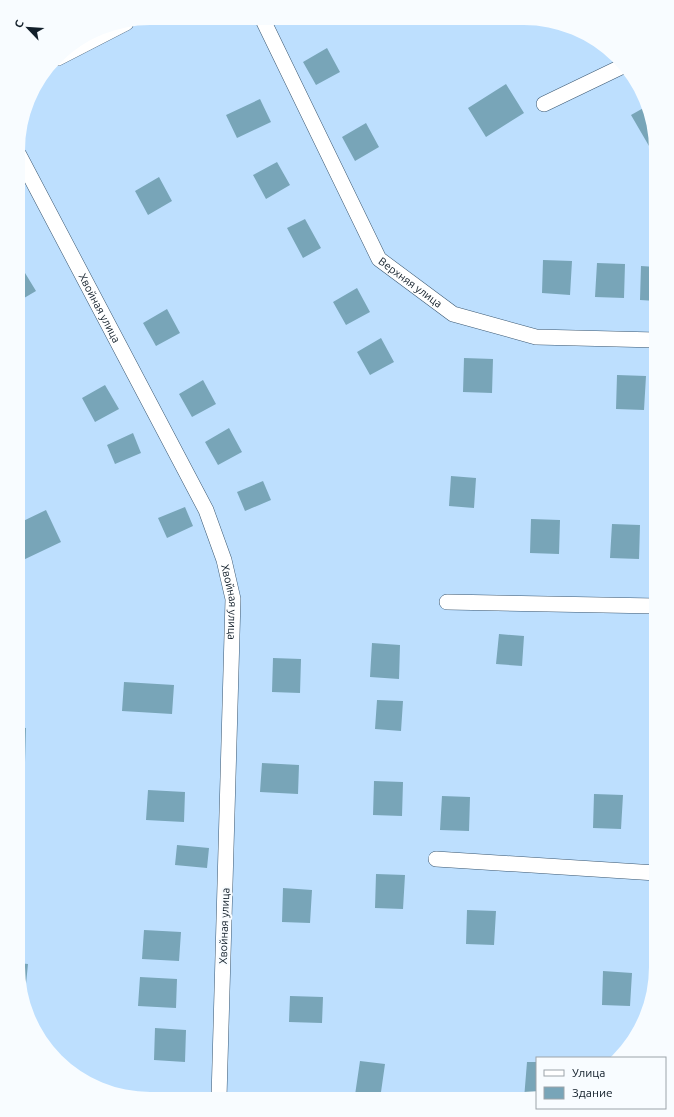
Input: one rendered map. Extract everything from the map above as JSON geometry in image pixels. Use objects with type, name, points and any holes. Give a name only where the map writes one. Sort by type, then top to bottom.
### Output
[{"type":"street","name":"Верхняя улица","points":[[265,25],[379,259],[453,314],[536,337],[649,340]]},
{"type":"street","points":[[78,48],[107,33]]},
{"type":"street","points":[[544,104],[618,68]]},
{"type":"street","name":"Хвойная улица","points":[[25,166],[206,510],[224,560],[233,599],[219,1092]]},
{"type":"street","points":[[447,602],[649,606]]},
{"type":"street","points":[[436,859],[649,873]]},
{"type":"building","points":[[327,48],[340,72],[316,85],[303,62]]},
{"type":"building","points":[[506,84],[524,113],[486,137],[468,108]]},
{"type":"building","points":[[260,99],[271,122],[237,138],[226,115]]},
{"type":"building","points":[[642,109],[647,125],[649,146],[631,115]]},
{"type":"building","points":[[366,123],[379,147],[355,161],[342,137]]},
{"type":"building","points":[[277,162],[290,185],[266,199],[253,175]]},
{"type":"building","points":[[159,177],[172,201],[148,215],[135,191]]},
{"type":"building","points":[[305,219],[321,248],[303,258],[287,228]]},
{"type":"building","points":[[543,260],[572,261],[570,295],[542,293]]},
{"type":"building","points":[[597,263],[625,264],[624,298],[595,297]]},
{"type":"building","points":[[641,266],[649,267],[649,301],[640,300]]},
{"type":"building","points":[[25,273],[36,291],[25,297]]},
{"type":"building","points":[[357,288],[370,312],[346,325],[333,302]]},
{"type":"building","points":[[167,309],[180,333],[156,346],[143,323]]},
{"type":"building","points":[[381,338],[394,362],[370,375],[357,352]]},
{"type":"building","points":[[464,358],[493,359],[492,393],[463,392]]},
{"type":"building","points":[[617,375],[646,376],[644,410],[616,409]]},
{"type":"building","points":[[203,380],[216,404],[192,417],[179,394]]},
{"type":"building","points":[[105,385],[119,409],[95,422],[82,398]]},
{"type":"building","points":[[229,428],[242,452],[218,465],[205,442]]},
{"type":"building","points":[[133,433],[141,453],[115,464],[107,445]]},
{"type":"building","points":[[451,476],[476,478],[474,508],[449,506]]},
{"type":"building","points":[[263,481],[271,500],[245,511],[237,492]]},
{"type":"building","points":[[185,507],[193,526],[167,538],[158,518]]},
{"type":"building","points":[[46,510],[61,542],[25,559],[25,520]]},
{"type":"building","points":[[531,519],[560,520],[559,554],[530,553]]},
{"type":"building","points":[[612,524],[640,525],[639,559],[610,558]]},
{"type":"building","points":[[499,634],[524,636],[522,666],[496,664]]},
{"type":"building","points":[[372,643],[400,645],[399,679],[370,677]]},
{"type":"building","points":[[273,658],[301,659],[300,693],[272,692]]},
{"type":"building","points":[[124,682],[174,685],[172,714],[122,711]]},
{"type":"building","points":[[377,700],[403,701],[401,731],[375,729]]},
{"type":"building","points":[[25,728],[26,728],[25,762]]},
{"type":"building","points":[[262,763],[299,765],[298,794],[260,792]]},
{"type":"building","points":[[374,781],[403,782],[402,816],[373,815]]},
{"type":"building","points":[[148,790],[185,792],[184,822],[146,820]]},
{"type":"building","points":[[594,794],[623,795],[621,829],[593,828]]},
{"type":"building","points":[[442,796],[470,797],[469,831],[440,830]]},
{"type":"building","points":[[177,845],[209,848],[207,868],[175,865]]},
{"type":"building","points":[[376,874],[405,875],[403,909],[375,908]]},
{"type":"building","points":[[283,888],[312,890],[310,923],[282,922]]},
{"type":"building","points":[[467,910],[496,911],[494,945],[466,944]]},
{"type":"building","points":[[144,930],[181,932],[179,961],[142,959]]},
{"type":"building","points":[[25,964],[28,964],[26,983]]},
{"type":"building","points":[[603,971],[632,973],[630,1006],[602,1005]]},
{"type":"building","points":[[140,977],[177,979],[176,1008],[138,1006]]},
{"type":"building","points":[[290,996],[323,997],[322,1023],[289,1022]]},
{"type":"building","points":[[155,1028],[186,1030],[185,1062],[154,1060]]},
{"type":"building","points":[[360,1061],[385,1064],[381,1092],[355,1092]]},
{"type":"building","points":[[527,1062],[536,1062],[536,1091],[525,1092]]}]
